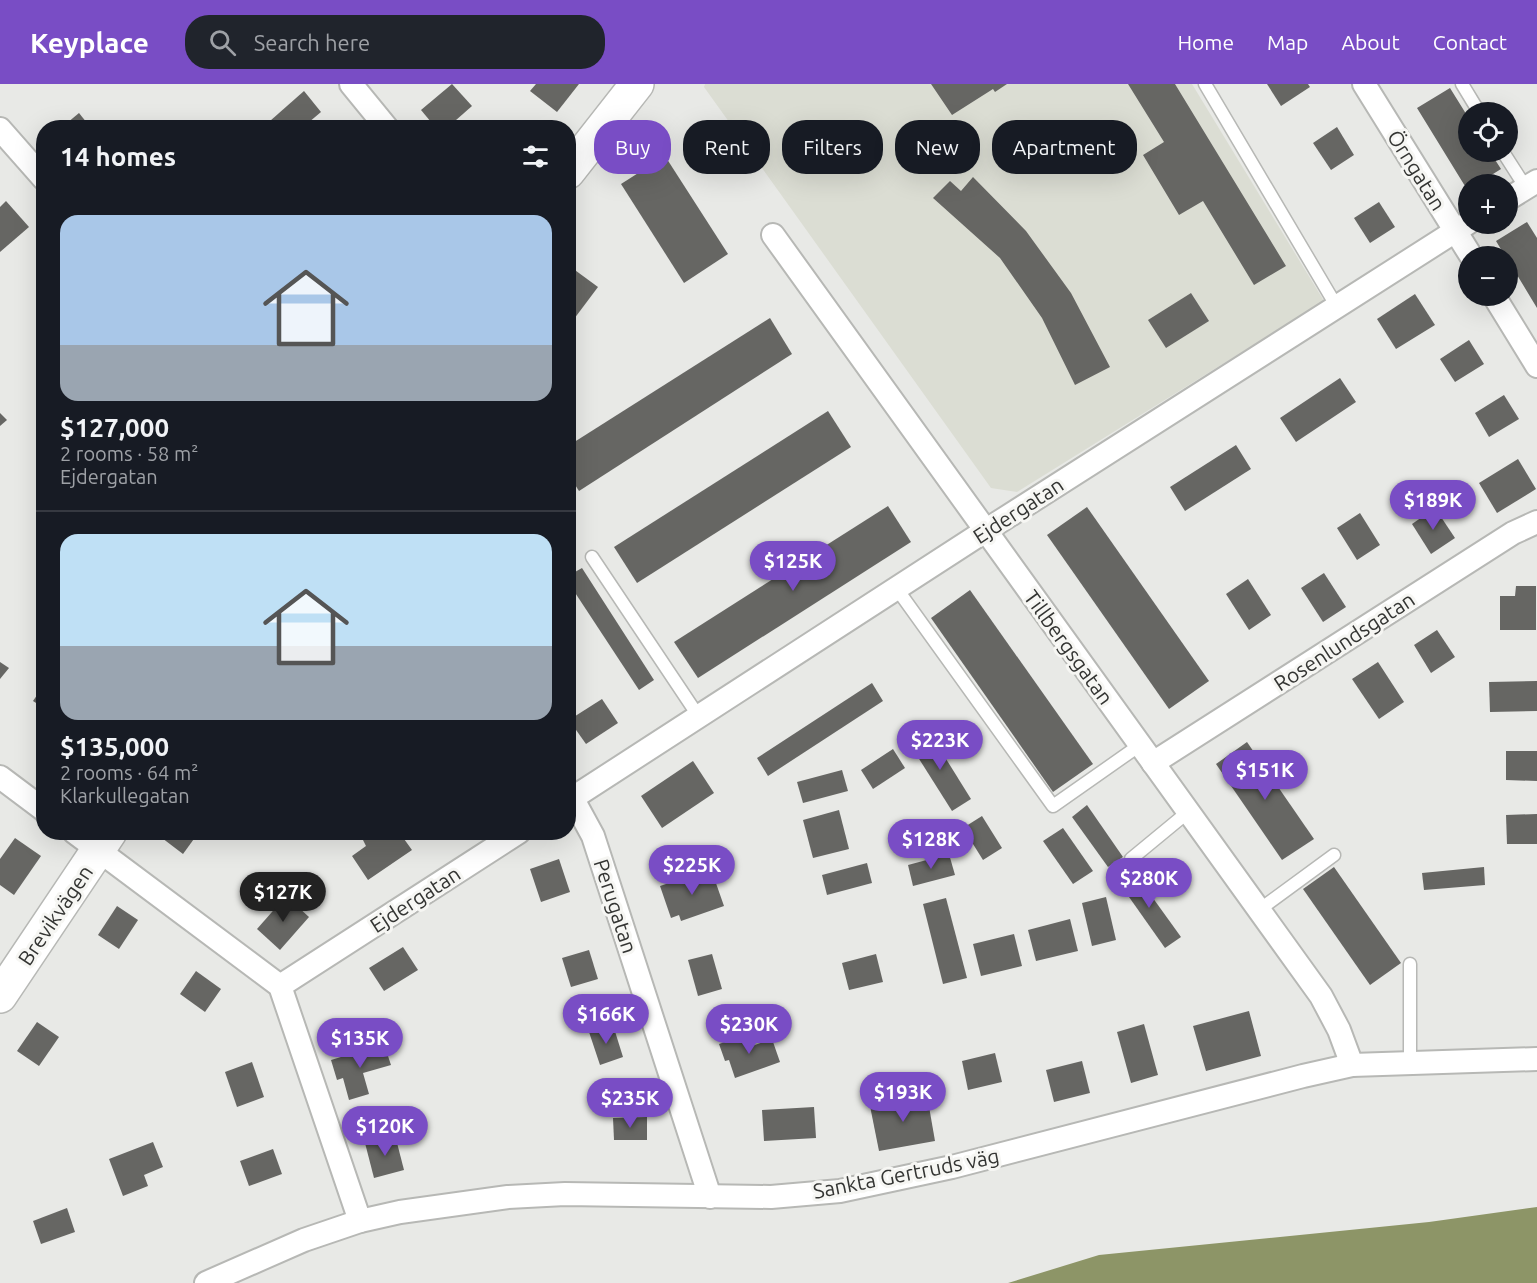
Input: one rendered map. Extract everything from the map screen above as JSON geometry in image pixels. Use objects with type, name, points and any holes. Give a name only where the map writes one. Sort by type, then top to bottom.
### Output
[{"type":"street","points":[[351,84],[380,120]]},
{"type":"street","points":[[576,162],[637,84]]},
{"type":"street","name":"Örngatan","points":[[1367,85],[1458,221]]},
{"type":"street","points":[[0,129],[36,170]]},
{"type":"street","name":"Ejdergatan","points":[[576,792],[699,717],[985,531],[1458,230]]},
{"type":"street","name":"Tillbergsgatan","points":[[773,235],[1321,996],[1339,1030],[1352,1065]]},
{"type":"street","points":[[1500,306],[1537,366]]},
{"type":"street","name":"Rosenlundsgatan","points":[[1146,754],[1513,533],[1537,522]]},
{"type":"street","points":[[0,777],[36,804]]},
{"type":"street","name":"Perugatan","points":[[576,806],[593,836],[710,1197]]},
{"type":"street","name":"Brevikvägen","points":[[0,996],[93,840]]},
{"type":"street","points":[[95,840],[280,986],[360,1221]]},
{"type":"street","name":"Ejdergatan","points":[[280,986],[507,840]]},
{"type":"street","name":"Sankta Gertruds väg","points":[[206,1283],[304,1240],[360,1221],[400,1212],[508,1197],[565,1194],[771,1197],[851,1188],[952,1167],[1352,1065],[1537,1059]]},
{"type":"lane","points":[[1205,84],[1337,307]]},
{"type":"lane","points":[[1461,84],[1473,102]]},
{"type":"lane","points":[[1509,162],[1524,189]]},
{"type":"lane","points":[[592,557],[699,717]]},
{"type":"lane","points":[[897,588],[1053,806],[1146,754]]},
{"type":"lane","points":[[1131,859],[1188,812]]},
{"type":"lane","points":[[1259,910],[1334,855]]},
{"type":"lane","points":[[1410,963],[1410,1064]]},
{"type":"shaded area","points":[[705,84],[1192,84],[1324,301],[1017,492],[991,488],[766,174],[770,174],[770,120],[728,120],[704,87]]},
{"type":"shaded area","points":[[1537,1207],[1537,1283],[1008,1283],[1099,1255],[1429,1222]]},
{"type":"building","points":[[452,84],[472,106],[456,120],[429,120],[421,110]]},
{"type":"building","points":[[536,84],[579,84],[557,112],[530,91]]},
{"type":"building","points":[[931,84],[1007,84],[995,92],[993,89],[952,115]]},
{"type":"building","points":[[1128,84],[1175,84],[1286,266],[1254,285],[1203,201],[1179,215],[1143,155],[1164,142]]},
{"type":"building","points":[[1267,84],[1308,84],[1310,87],[1281,106]]},
{"type":"building","points":[[1450,88],[1459,102],[1458,162],[1496,162],[1501,169],[1493,174],[1458,175],[1417,108]]},
{"type":"building","points":[[304,91],[321,112],[312,120],[271,120]]},
{"type":"building","points":[[79,113],[85,120],[71,120]]},
{"type":"building","points":[[1337,127],[1354,155],[1331,170],[1313,143]]},
{"type":"building","points":[[671,165],[728,254],[684,283],[621,184],[637,174],[671,174]]},
{"type":"building","points":[[973,177],[1026,231],[1071,293],[1110,367],[1075,385],[1042,318],[1000,258],[933,198],[950,181],[961,191]]},
{"type":"building","points":[[6,201],[29,227],[0,252],[0,207]]},
{"type":"building","points":[[1379,202],[1395,227],[1370,243],[1354,218]]},
{"type":"building","points":[[1527,222],[1537,238],[1537,308],[1518,277],[1518,246],[1499,246],[1496,241],[1507,234],[1518,234],[1518,228]]},
{"type":"building","points":[[576,271],[598,287],[576,316]]},
{"type":"building","points":[[1191,293],[1209,321],[1166,348],[1148,320]]},
{"type":"building","points":[[1415,294],[1435,325],[1396,349],[1377,319]]},
{"type":"building","points":[[770,318],[792,354],[579,491],[576,486],[576,441]]},
{"type":"building","points":[[1469,340],[1484,364],[1455,382],[1440,359]]},
{"type":"building","points":[[1340,378],[1356,402],[1296,442],[1280,418]]},
{"type":"building","points":[[1504,395],[1519,419],[1489,437],[1475,413]]},
{"type":"building","points":[[828,411],[851,447],[637,583],[614,547]]},
{"type":"building","points":[[0,413],[7,420],[0,426]]},
{"type":"building","points":[[1236,445],[1251,469],[1185,511],[1170,487]]},
{"type":"building","points":[[1518,459],[1536,489],[1497,513],[1479,483]]},
{"type":"building","points":[[888,506],[911,542],[698,678],[674,642]]},
{"type":"building","points":[[1087,507],[1209,681],[1169,709],[1047,535]]},
{"type":"building","points":[[1435,508],[1455,538],[1431,554],[1412,524]]},
{"type":"building","points":[[1360,513],[1380,545],[1357,560],[1337,528]]},
{"type":"building","points":[[582,568],[654,680],[639,690],[576,594],[576,571]]},
{"type":"building","points":[[1324,573],[1346,607],[1323,622],[1301,588]]},
{"type":"building","points":[[1248,579],[1271,615],[1249,630],[1226,594]]},
{"type":"building","points":[[1516,586],[1536,586],[1536,630],[1500,630],[1500,596],[1515,596]]},
{"type":"building","points":[[970,590],[1093,764],[1053,792],[931,618]]},
{"type":"building","points":[[1437,630],[1455,657],[1431,673],[1414,645]]},
{"type":"building","points":[[0,662],[9,668],[0,679]]},
{"type":"building","points":[[1378,662],[1404,702],[1379,719],[1352,679]]},
{"type":"building","points":[[1537,681],[1537,711],[1490,712],[1489,682]]},
{"type":"building","points":[[872,683],[883,701],[768,776],[757,758]]},
{"type":"building","points":[[602,699],[618,723],[586,744],[576,730],[576,716]]},
{"type":"building","points":[[928,730],[971,799],[952,811],[909,743]]},
{"type":"building","points":[[1247,742],[1314,839],[1282,860],[1216,764]]},
{"type":"building","points":[[893,749],[905,768],[873,789],[861,770]]},
{"type":"building","points":[[1506,751],[1537,751],[1537,781],[1506,780]]},
{"type":"building","points":[[693,761],[714,793],[662,828],[641,796]]},
{"type":"building","points":[[842,770],[848,791],[803,803],[797,782]]},
{"type":"building","points":[[1087,805],[1123,857],[1108,867],[1072,817]]},
{"type":"building","points":[[839,810],[849,849],[813,858],[803,820]]},
{"type":"building","points":[[1537,814],[1537,844],[1507,844],[1506,815]]},
{"type":"building","points":[[982,816],[1002,848],[983,860],[963,828]]},
{"type":"building","points":[[1063,828],[1093,871],[1073,884],[1043,841]]},
{"type":"building","points":[[15,838],[41,856],[14,895],[0,885],[0,859]]},
{"type":"building","points":[[165,840],[193,840],[183,854]]},
{"type":"building","points":[[363,840],[405,840],[412,850],[368,880],[352,856],[366,846]]},
{"type":"building","points":[[949,854],[955,875],[913,886],[908,865]]},
{"type":"building","points":[[559,859],[570,892],[541,902],[530,869]]},
{"type":"building","points":[[867,863],[872,883],[827,895],[822,875]]},
{"type":"building","points":[[1334,867],[1401,963],[1370,985],[1303,889]]},
{"type":"building","points":[[1484,867],[1485,885],[1424,890],[1422,873]]},
{"type":"building","points":[[711,869],[724,906],[681,921],[679,915],[671,918],[660,886]]},
{"type":"building","points":[[1132,869],[1181,937],[1165,948],[1117,880]]},
{"type":"building","points":[[286,896],[309,917],[280,950],[257,929]]},
{"type":"building","points":[[1106,897],[1116,940],[1092,946],[1082,903]]},
{"type":"building","points":[[946,898],[967,978],[943,984],[923,904]]},
{"type":"building","points":[[117,906],[138,920],[119,949],[98,935]]},
{"type":"building","points":[[1070,919],[1078,951],[1036,961],[1028,930]]},
{"type":"building","points":[[1014,934],[1022,966],[981,976],[973,944]]},
{"type":"building","points":[[403,947],[418,970],[384,991],[369,968]]},
{"type":"building","points":[[589,950],[598,979],[571,987],[562,958]]},
{"type":"building","points":[[712,954],[722,989],[698,996],[688,960]]},
{"type":"building","points":[[876,954],[883,982],[849,990],[842,963]]},
{"type":"building","points":[[196,971],[221,989],[205,1012],[180,994]]},
{"type":"building","points":[[1249,1011],[1261,1056],[1206,1071],[1193,1026]]},
{"type":"building","points":[[37,1022],[59,1037],[39,1066],[17,1051]]},
{"type":"building","points":[[1144,1024],[1158,1075],[1131,1083],[1117,1032]]},
{"type":"building","points":[[613,1025],[623,1057],[600,1065],[589,1032]]},
{"type":"building","points":[[748,1034],[752,1046],[772,1039],[780,1062],[735,1078],[729,1060],[725,1061],[719,1044]]},
{"type":"building","points":[[384,1044],[391,1065],[363,1073],[369,1094],[349,1100],[343,1078],[337,1080],[331,1060]]},
{"type":"building","points":[[995,1053],[1002,1082],[968,1090],[962,1061]]},
{"type":"building","points":[[1082,1061],[1090,1093],[1054,1102],[1046,1070]]},
{"type":"building","points":[[252,1062],[264,1097],[237,1107],[225,1072]]},
{"type":"building","points":[[927,1095],[935,1141],[879,1151],[870,1106]]},
{"type":"building","points":[[814,1107],[816,1138],[764,1141],[762,1110]]},
{"type":"building","points":[[647,1117],[647,1140],[614,1140],[613,1118]]},
{"type":"building","points":[[395,1135],[404,1170],[374,1178],[365,1143]]},
{"type":"building","points":[[153,1142],[163,1167],[144,1175],[148,1186],[123,1196],[109,1159]]},
{"type":"building","points":[[273,1149],[282,1174],[249,1186],[240,1161]]},
{"type":"building","points":[[67,1208],[75,1232],[41,1244],[33,1221]]}]
